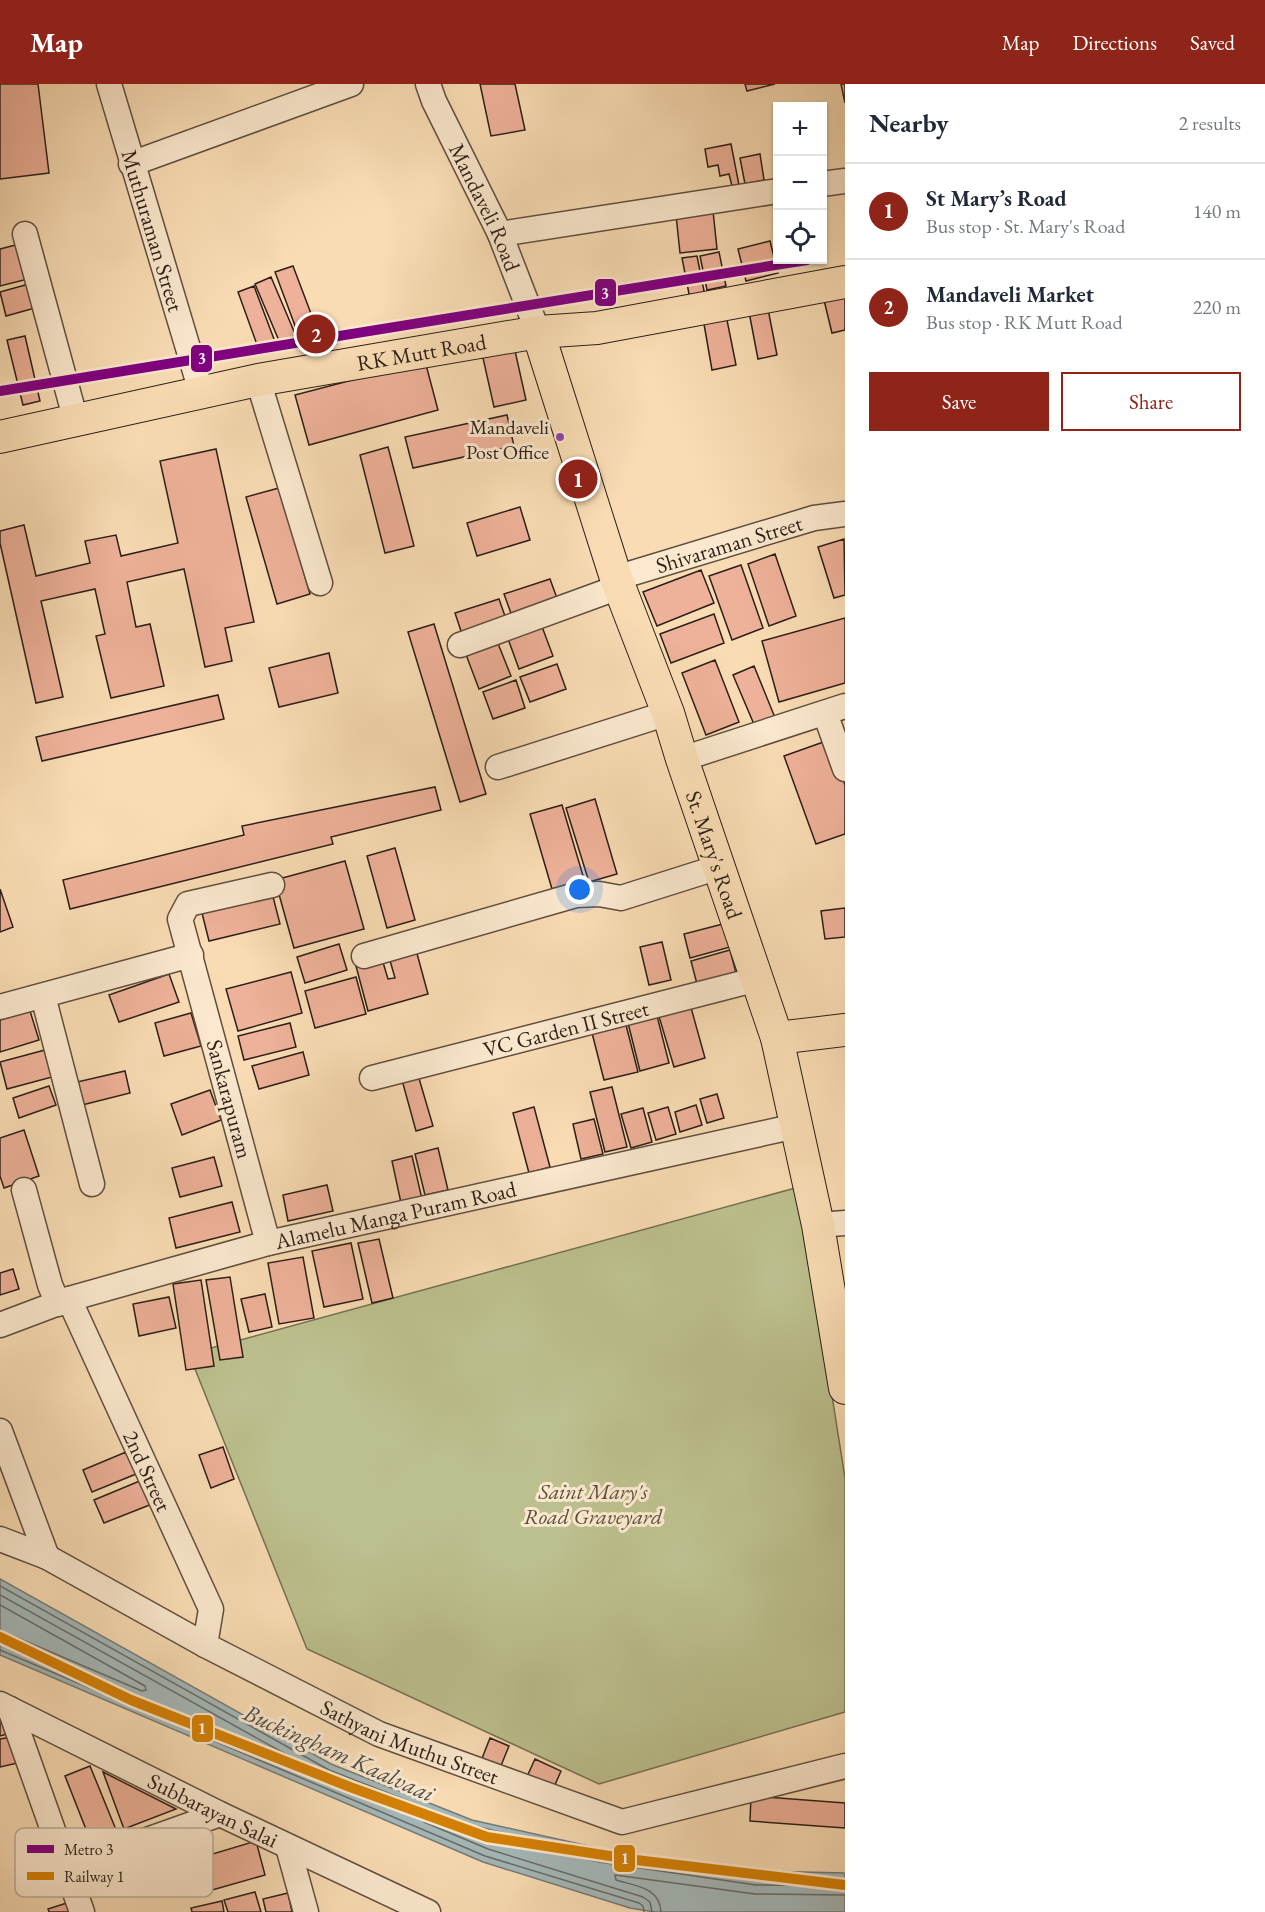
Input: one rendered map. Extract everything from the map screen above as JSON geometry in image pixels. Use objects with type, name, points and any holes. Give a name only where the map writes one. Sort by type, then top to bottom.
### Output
[{"type":"main road","name":"RK Mutt Road","points":[[0,437],[258,380],[538,332],[597,328],[845,282]]},
{"type":"main road","name":"St. Mary's Road","points":[[538,332],[617,582],[668,713],[777,1038],[796,1126],[831,1224],[845,1388]]},
{"type":"main road","points":[[777,1038],[845,1030]]},
{"type":"street","name":"Muthuraman Street","points":[[109,84],[197,378]]},
{"type":"street","points":[[132,164],[351,84]]},
{"type":"street","points":[[410,84],[431,92]]},
{"type":"street","name":"Mandaveli Road","points":[[431,92],[500,234],[538,332]]},
{"type":"street","points":[[827,183],[845,181]]},
{"type":"street","points":[[500,234],[773,192]]},
{"type":"street","points":[[26,234],[76,421]]},
{"type":"street","points":[[258,380],[320,583]]},
{"type":"street","name":"Shivaraman Street","points":[[460,645],[617,582],[814,518],[845,514]]},
{"type":"street","points":[[682,759],[835,710],[845,770]]},
{"type":"street","points":[[498,767],[668,713]]},
{"type":"street","points":[[364,956],[576,895],[599,894],[621,898],[719,867]]},
{"type":"street","name":"Sankarapuram","points":[[268,1243],[180,919],[188,904],[272,885]]},
{"type":"street","points":[[0,1006],[191,956]]},
{"type":"street","name":"VC Garden II Street","points":[[372,1078],[758,978]]},
{"type":"street","points":[[43,996],[92,1184]]},
{"type":"street","name":"Alamelu Manga Puram Road","points":[[0,1325],[64,1301],[268,1243],[796,1126]]},
{"type":"street","name":"2nd Street","points":[[24,1190],[50,1285],[64,1301],[211,1609],[206,1645]]},
{"type":"street","points":[[0,1431],[47,1557]]},
{"type":"street","name":"Sathyani Muthu Street","points":[[0,1539],[47,1557],[206,1645],[379,1734],[622,1822],[845,1766]]},
{"type":"street","points":[[5,1707],[52,1828]]},
{"type":"street","name":"Subbarayan Salai","points":[[5,1707],[288,1847],[428,1912]]},
{"type":"street","points":[[181,1828],[220,1814]]},
{"type":"street","points":[[288,1847],[306,1912]]},
{"type":"street","points":[[77,1897],[82,1912]]},
{"type":"green space","name":"Saint Mary's Road Graveyard","points":[[799,1187],[845,1478],[845,1712],[599,1784],[307,1649],[189,1354]]},
{"type":"water","points":[[0,1579],[331,1764],[472,1820],[602,1849],[757,1871],[845,1873],[845,1912],[655,1912],[630,1908],[483,1862],[0,1655]]},
{"type":"building","points":[[0,84],[38,84],[49,173],[0,179]]},
{"type":"building","points":[[480,84],[515,84],[525,130],[491,136]]},
{"type":"building","points":[[745,84],[775,84],[747,91]]},
{"type":"building","points":[[841,84],[845,84],[845,103]]},
{"type":"building","points":[[731,144],[739,185],[732,186],[729,174],[720,176],[718,165],[708,167],[705,149]]},
{"type":"building","points":[[760,154],[764,180],[745,184],[740,158]]},
{"type":"building","points":[[713,211],[717,249],[680,253],[676,215]]},
{"type":"building","points":[[770,241],[773,264],[776,264],[778,273],[746,281],[738,249]]},
{"type":"building","points":[[27,242],[36,277],[0,286],[0,249]]},
{"type":"building","points":[[719,252],[726,286],[707,290],[700,256]]},
{"type":"building","points":[[697,256],[705,296],[690,299],[682,258]]},
{"type":"building","points":[[293,266],[318,332],[300,339],[275,272]]},
{"type":"building","points":[[271,277],[296,336],[280,343],[255,284]]},
{"type":"building","points":[[36,282],[42,306],[6,316],[0,292]]},
{"type":"building","points":[[254,286],[277,347],[260,353],[238,292]]},
{"type":"building","points":[[845,291],[845,330],[832,333],[823,296]]},
{"type":"building","points":[[768,309],[777,355],[758,359],[749,312]]},
{"type":"building","points":[[727,320],[736,365],[712,370],[704,324]]},
{"type":"building","points":[[25,336],[40,401],[23,405],[7,340]]},
{"type":"building","points":[[513,342],[526,400],[494,407],[481,349]]},
{"type":"building","points":[[425,361],[438,410],[309,445],[295,395]]},
{"type":"building","points":[[507,415],[514,446],[413,468],[405,437]]},
{"type":"building","points":[[388,447],[414,546],[385,553],[360,455]]},
{"type":"building","points":[[216,449],[254,622],[225,628],[232,661],[205,667],[184,569],[127,582],[136,627],[150,624],[164,686],[111,698],[96,636],[105,634],[95,589],[41,601],[63,697],[36,703],[0,543],[0,531],[24,525],[36,576],[90,563],[85,541],[116,535],[121,556],[178,543],[160,461]]},
{"type":"building","points":[[279,488],[310,594],[277,604],[246,497]]},
{"type":"building","points":[[520,507],[530,540],[477,556],[467,523]]},
{"type":"building","points":[[844,539],[845,595],[834,598],[818,547]]},
{"type":"building","points":[[775,554],[796,616],[769,626],[748,564]]},
{"type":"building","points":[[741,565],[763,628],[732,640],[709,576]]},
{"type":"building","points":[[701,570],[714,603],[657,626],[643,592]]},
{"type":"building","points":[[550,579],[558,601],[512,616],[504,594]]},
{"type":"building","points":[[499,599],[506,619],[462,634],[455,613]]},
{"type":"building","points":[[714,614],[724,643],[671,663],[660,634]]},
{"type":"building","points":[[845,618],[845,683],[779,702],[762,641]]},
{"type":"building","points":[[434,624],[486,794],[460,802],[408,632]]},
{"type":"building","points":[[541,624],[553,656],[519,669],[507,636]]},
{"type":"building","points":[[497,641],[511,676],[479,689],[465,652]]},
{"type":"building","points":[[329,653],[338,693],[279,707],[269,668]]},
{"type":"building","points":[[715,660],[739,722],[706,735],[682,673]]},
{"type":"building","points":[[557,664],[566,689],[530,702],[520,677]]},
{"type":"building","points":[[754,666],[776,720],[756,729],[733,675]]},
{"type":"building","points":[[516,680],[525,708],[493,719],[483,692]]},
{"type":"building","points":[[218,695],[224,719],[42,761],[36,737]]},
{"type":"building","points":[[829,740],[845,785],[845,834],[816,844],[784,756]]},
{"type":"building","points":[[435,787],[441,810],[331,837],[333,844],[70,909],[63,880],[244,835],[242,826]]},
{"type":"building","points":[[595,799],[617,874],[589,882],[566,808]]},
{"type":"building","points":[[562,805],[584,879],[552,889],[530,814]]},
{"type":"building","points":[[395,848],[415,920],[387,928],[367,856]]},
{"type":"building","points":[[345,861],[364,929],[294,948],[275,880]]},
{"type":"building","points":[[0,889],[13,927],[0,932]]},
{"type":"building","points":[[272,893],[280,924],[209,941],[201,909]]},
{"type":"building","points":[[845,908],[845,937],[825,939],[821,911]]},
{"type":"building","points":[[723,924],[730,947],[690,958],[684,934]]},
{"type":"building","points":[[662,942],[671,980],[649,985],[640,947]]},
{"type":"building","points":[[339,944],[347,970],[305,983],[297,957]]},
{"type":"building","points":[[416,950],[428,994],[368,1011],[356,966],[382,959],[388,979],[395,978],[389,957]]},
{"type":"building","points":[[730,950],[736,973],[697,984],[691,961]]},
{"type":"building","points":[[291,972],[302,1013],[238,1031],[226,989]]},
{"type":"building","points":[[169,974],[179,1002],[119,1022],[109,995]]},
{"type":"building","points":[[356,977],[366,1014],[315,1028],[305,991]]},
{"type":"building","points":[[690,1004],[705,1058],[674,1067],[658,1013]]},
{"type":"building","points":[[30,1011],[39,1040],[0,1052],[0,1020]]},
{"type":"building","points":[[656,1012],[669,1063],[640,1071],[627,1019]]},
{"type":"building","points":[[191,1013],[201,1046],[164,1056],[155,1023]]},
{"type":"building","points":[[625,1021],[638,1072],[604,1080],[591,1029]]},
{"type":"building","points":[[290,1023],[296,1047],[244,1060],[238,1036]]},
{"type":"building","points":[[45,1050],[52,1077],[7,1089],[0,1062]]},
{"type":"building","points":[[303,1052],[309,1075],[259,1089],[252,1066]]},
{"type":"building","points":[[125,1071],[130,1093],[82,1105],[77,1082]]},
{"type":"building","points":[[418,1075],[433,1126],[416,1131],[402,1080]]},
{"type":"building","points":[[49,1086],[56,1105],[19,1118],[13,1098]]},
{"type":"building","points":[[612,1087],[627,1147],[605,1152],[590,1092]]},
{"type":"building","points":[[210,1090],[221,1120],[182,1135],[171,1104]]},
{"type":"building","points":[[717,1094],[724,1118],[707,1123],[700,1099]]},
{"type":"building","points":[[696,1105],[702,1125],[680,1132],[675,1112]]},
{"type":"building","points":[[534,1107],[550,1167],[529,1173],[513,1113]]},
{"type":"building","points":[[668,1107],[676,1134],[656,1140],[648,1113]]},
{"type":"building","points":[[643,1108],[652,1142],[631,1148],[621,1114]]},
{"type":"building","points":[[594,1119],[603,1154],[581,1159],[573,1124]]},
{"type":"building","points":[[24,1130],[39,1176],[4,1188],[0,1176],[0,1138]]},
{"type":"building","points":[[438,1148],[448,1190],[425,1195],[415,1154]]},
{"type":"building","points":[[412,1156],[422,1199],[401,1203],[392,1161]]},
{"type":"building","points":[[214,1157],[222,1186],[180,1197],[172,1168]]},
{"type":"building","points":[[327,1185],[333,1211],[288,1221],[283,1195]]},
{"type":"building","points":[[232,1202],[240,1232],[176,1248],[169,1218]]},
{"type":"building","points":[[379,1239],[393,1298],[372,1303],[358,1243]]},
{"type":"building","points":[[351,1243],[363,1299],[324,1307],[312,1251]]},
{"type":"building","points":[[303,1257],[314,1318],[279,1324],[268,1263]]},
{"type":"building","points":[[13,1269],[19,1289],[0,1295],[0,1273]]},
{"type":"building","points":[[230,1277],[243,1357],[220,1360],[206,1280]]},
{"type":"building","points":[[201,1280],[214,1366],[186,1370],[173,1284]]},
{"type":"building","points":[[265,1294],[272,1327],[249,1332],[241,1299]]},
{"type":"building","points":[[169,1297],[176,1328],[139,1336],[133,1304]]},
{"type":"building","points":[[223,1447],[234,1479],[211,1488],[199,1455]]},
{"type":"building","points":[[126,1452],[136,1474],[92,1492],[83,1470]]},
{"type":"building","points":[[142,1480],[152,1504],[104,1523],[94,1500]]},
{"type":"building","points":[[0,1716],[14,1732],[0,1736]]},
{"type":"building","points":[[16,1736],[22,1762],[0,1767],[0,1739]]},
{"type":"building","points":[[490,1738],[509,1746],[498,1773],[479,1766]]},
{"type":"building","points":[[535,1759],[561,1771],[551,1794],[525,1781]]},
{"type":"building","points":[[90,1766],[115,1828],[86,1828],[65,1776]]},
{"type":"building","points":[[103,1772],[176,1809],[124,1828]]},
{"type":"building","points":[[751,1796],[845,1803],[845,1828],[750,1821]]},
{"type":"building","points":[[256,1841],[265,1875],[213,1890],[213,1854]]},
{"type":"building","points":[[255,1892],[261,1912],[228,1912],[224,1900]]},
{"type":"building","points":[[288,1893],[292,1912],[266,1912],[263,1899]]},
{"type":"building","points":[[222,1901],[224,1912],[192,1912],[191,1908]]},
{"type":"building","points":[[70,1902],[73,1912],[49,1912],[48,1909]]},
{"type":"metro line","name":"3","points":[[0,391],[782,264]]},
{"type":"rail line","name":"1","points":[[0,1637],[131,1700],[350,1787],[487,1837],[636,1860],[845,1885]]},
{"type":"place","name":"Mandaveli Market","points":[[316,334]]},
{"type":"place","name":"Mandaveli Post Office","points":[[560,437]]},
{"type":"place","name":"St Mary’s Road","points":[[578,479]]},
{"type":"water label","name":"Buckingham Kaalvaai","points":[[339,1753]]}]
